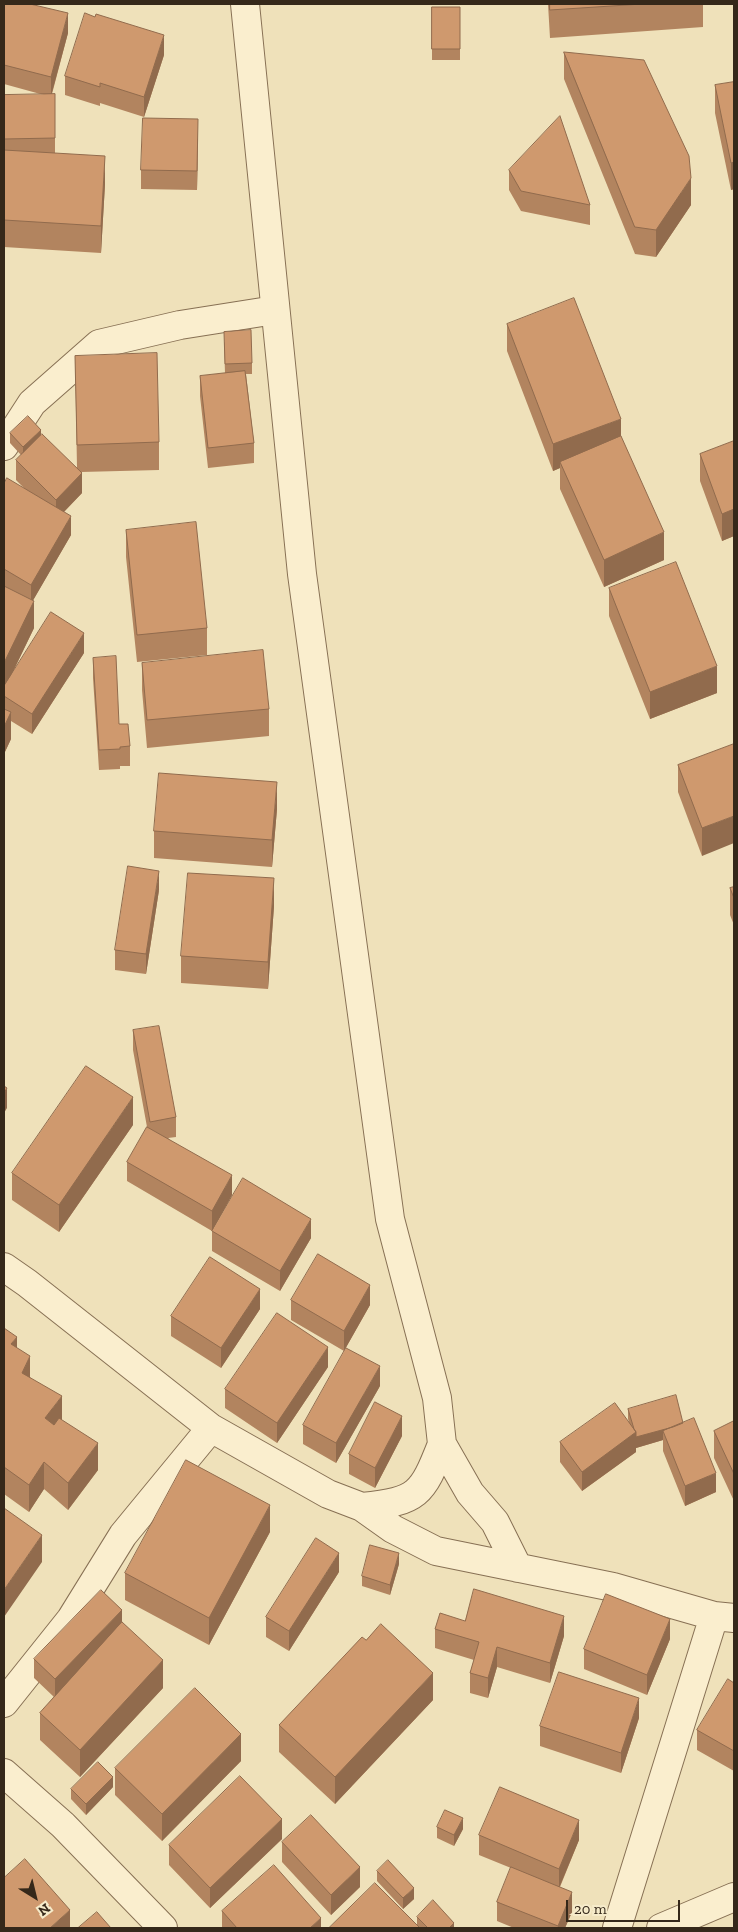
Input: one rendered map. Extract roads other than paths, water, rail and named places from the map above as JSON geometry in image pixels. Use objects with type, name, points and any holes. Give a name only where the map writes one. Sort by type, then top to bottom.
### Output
[{"type":"street","points":[[245,4],[302,574],[390,1219],[437,1398],[442,1444],[470,1493],[495,1522],[518,1568]]},
{"type":"street","points":[[4,446],[32,403],[99,344],[180,325],[275,310]]},
{"type":"street","points":[[4,1266],[211,1428],[328,1494],[362,1507],[393,1529],[436,1551],[613,1587],[724,1617],[617,1928]]},
{"type":"street","points":[[4,1703],[70,1619],[123,1535],[211,1428]]},
{"type":"street","points":[[362,1507],[392,1504],[415,1495],[429,1477],[442,1444]]},
{"type":"street","points":[[4,1773],[63,1825],[162,1928]]},
{"type":"street","points":[[661,1928],[734,1897]]}]
